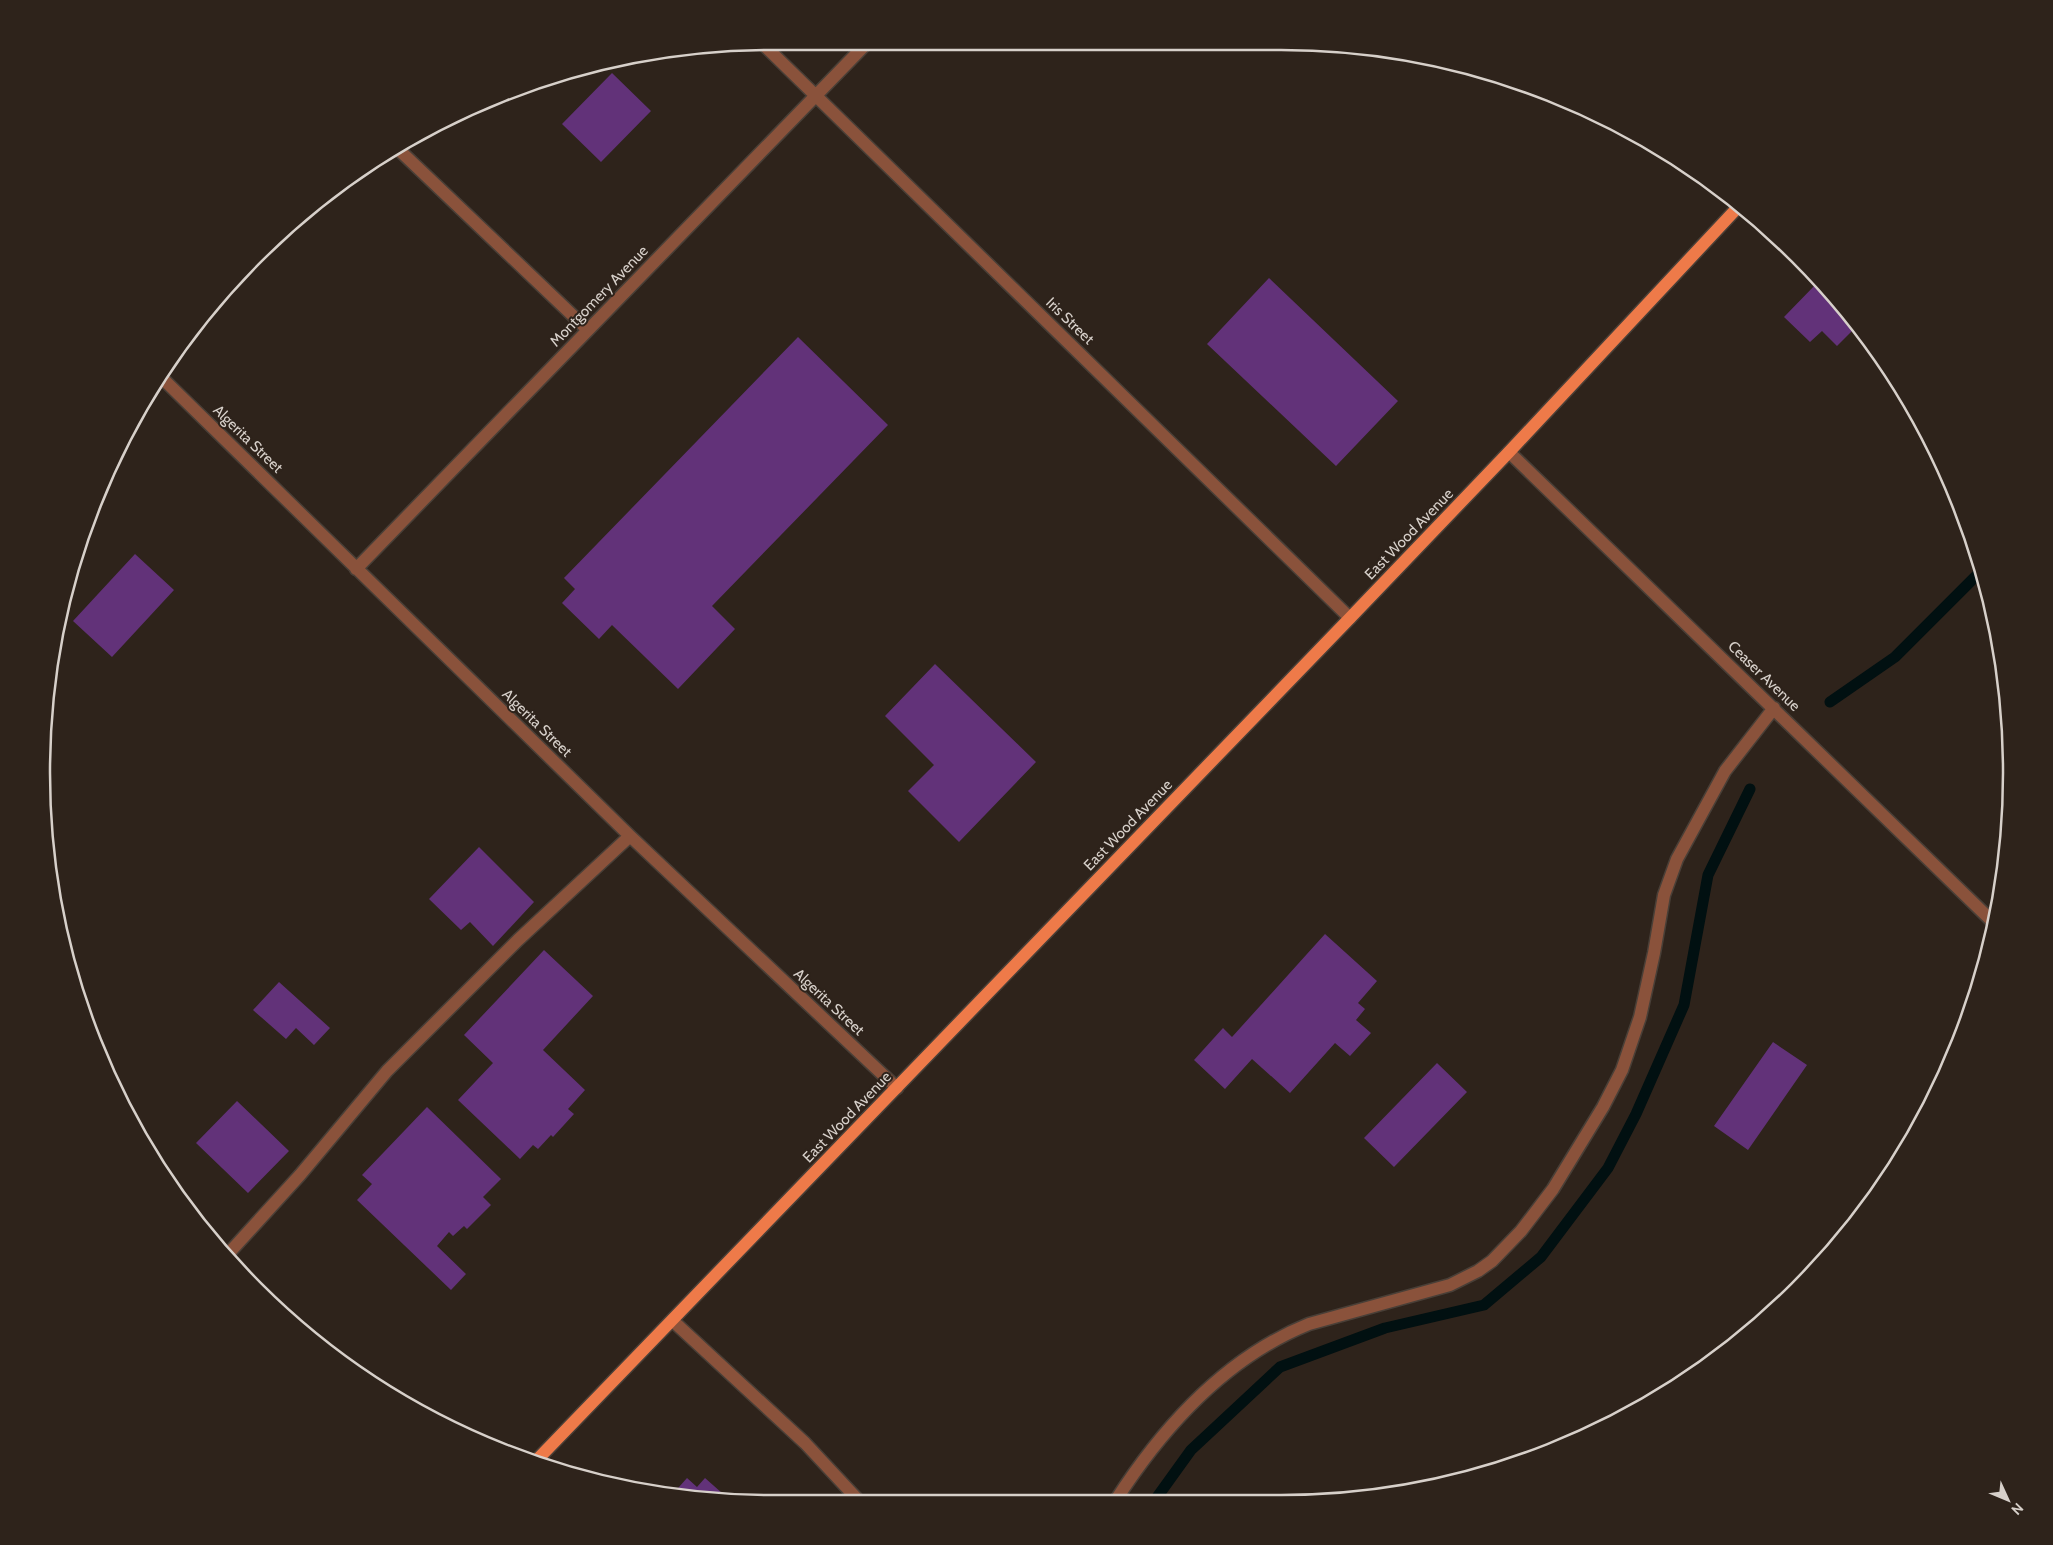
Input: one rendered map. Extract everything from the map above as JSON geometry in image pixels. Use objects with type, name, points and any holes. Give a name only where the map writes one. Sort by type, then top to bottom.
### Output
[{"type":"main road","name":"East Wood Avenue","points":[[540,1457],[1350,618],[1509,452],[1735,211]]},
{"type":"street","name":"Iris Street","points":[[769,50],[1350,618]]},
{"type":"street","name":"Montgomery Avenue","points":[[356,569],[860,50]]},
{"type":"street","points":[[402,153],[588,330]]},
{"type":"street","name":"Algerita Street","points":[[165,381],[630,836],[897,1088]]},
{"type":"street","name":"Ceaser Avenue","points":[[1509,452],[1988,917]]},
{"type":"street","points":[[1119,1495],[1138,1466],[1183,1413],[1231,1370],[1258,1352],[1309,1324],[1463,1280],[1492,1260],[1521,1230],[1553,1189],[1603,1107],[1622,1070],[1640,1017],[1654,954],[1664,895],[1677,859],[1725,771],[1774,708]]},
{"type":"street","points":[[231,1251],[300,1175],[386,1071],[518,940],[630,836]]},
{"type":"street","points":[[673,1321],[805,1443],[854,1495]]},
{"type":"building","points":[[612,73],[651,111],[601,162],[562,124]]},
{"type":"building","points":[[1269,278],[1398,401],[1336,466],[1207,344]]},
{"type":"building","points":[[1814,286],[1852,331],[1837,346],[1822,331],[1810,342],[1784,317]]},
{"type":"building","points":[[798,337],[888,425],[712,606],[735,629],[678,689],[612,625],[599,639],[562,603],[575,589],[564,578]]},
{"type":"building","points":[[135,554],[174,590],[112,657],[73,621]]},
{"type":"building","points":[[935,664],[1036,762],[959,842],[908,791],[934,765],[885,716]]},
{"type":"building","points":[[479,847],[534,902],[493,946],[470,922],[461,930],[429,899]]},
{"type":"building","points":[[1325,934],[1377,981],[1358,1003],[1365,1009],[1356,1020],[1371,1033],[1350,1056],[1335,1043],[1290,1093],[1252,1059],[1225,1089],[1194,1060],[1223,1028],[1232,1037]]},
{"type":"building","points":[[544,950],[593,996],[543,1050],[585,1090],[568,1109],[574,1114],[553,1137],[551,1135],[538,1149],[533,1145],[520,1159],[458,1100],[493,1063],[464,1035]]},
{"type":"building","points":[[279,982],[330,1028],[314,1045],[296,1028],[286,1039],[253,1010]]},
{"type":"building","points":[[1773,1042],[1807,1065],[1748,1150],[1714,1126]]},
{"type":"building","points":[[1437,1063],[1467,1092],[1394,1167],[1364,1138]]},
{"type":"building","points":[[237,1101],[289,1151],[248,1193],[196,1143]]},
{"type":"building","points":[[427,1107],[501,1179],[483,1197],[491,1205],[467,1229],[464,1226],[453,1236],[449,1232],[437,1246],[466,1274],[451,1290],[357,1200],[372,1184],[362,1175]]},
{"type":"building","points":[[687,1478],[697,1487],[705,1478],[722,1493],[678,1489]]},
{"type":"waterway","points":[[1830,702],[1895,657],[1975,577]]},
{"type":"waterway","points":[[1159,1495],[1191,1450],[1280,1367],[1385,1328],[1484,1305],[1541,1257],[1608,1168],[1636,1114],[1684,1005],[1708,875],[1750,789]]}]
